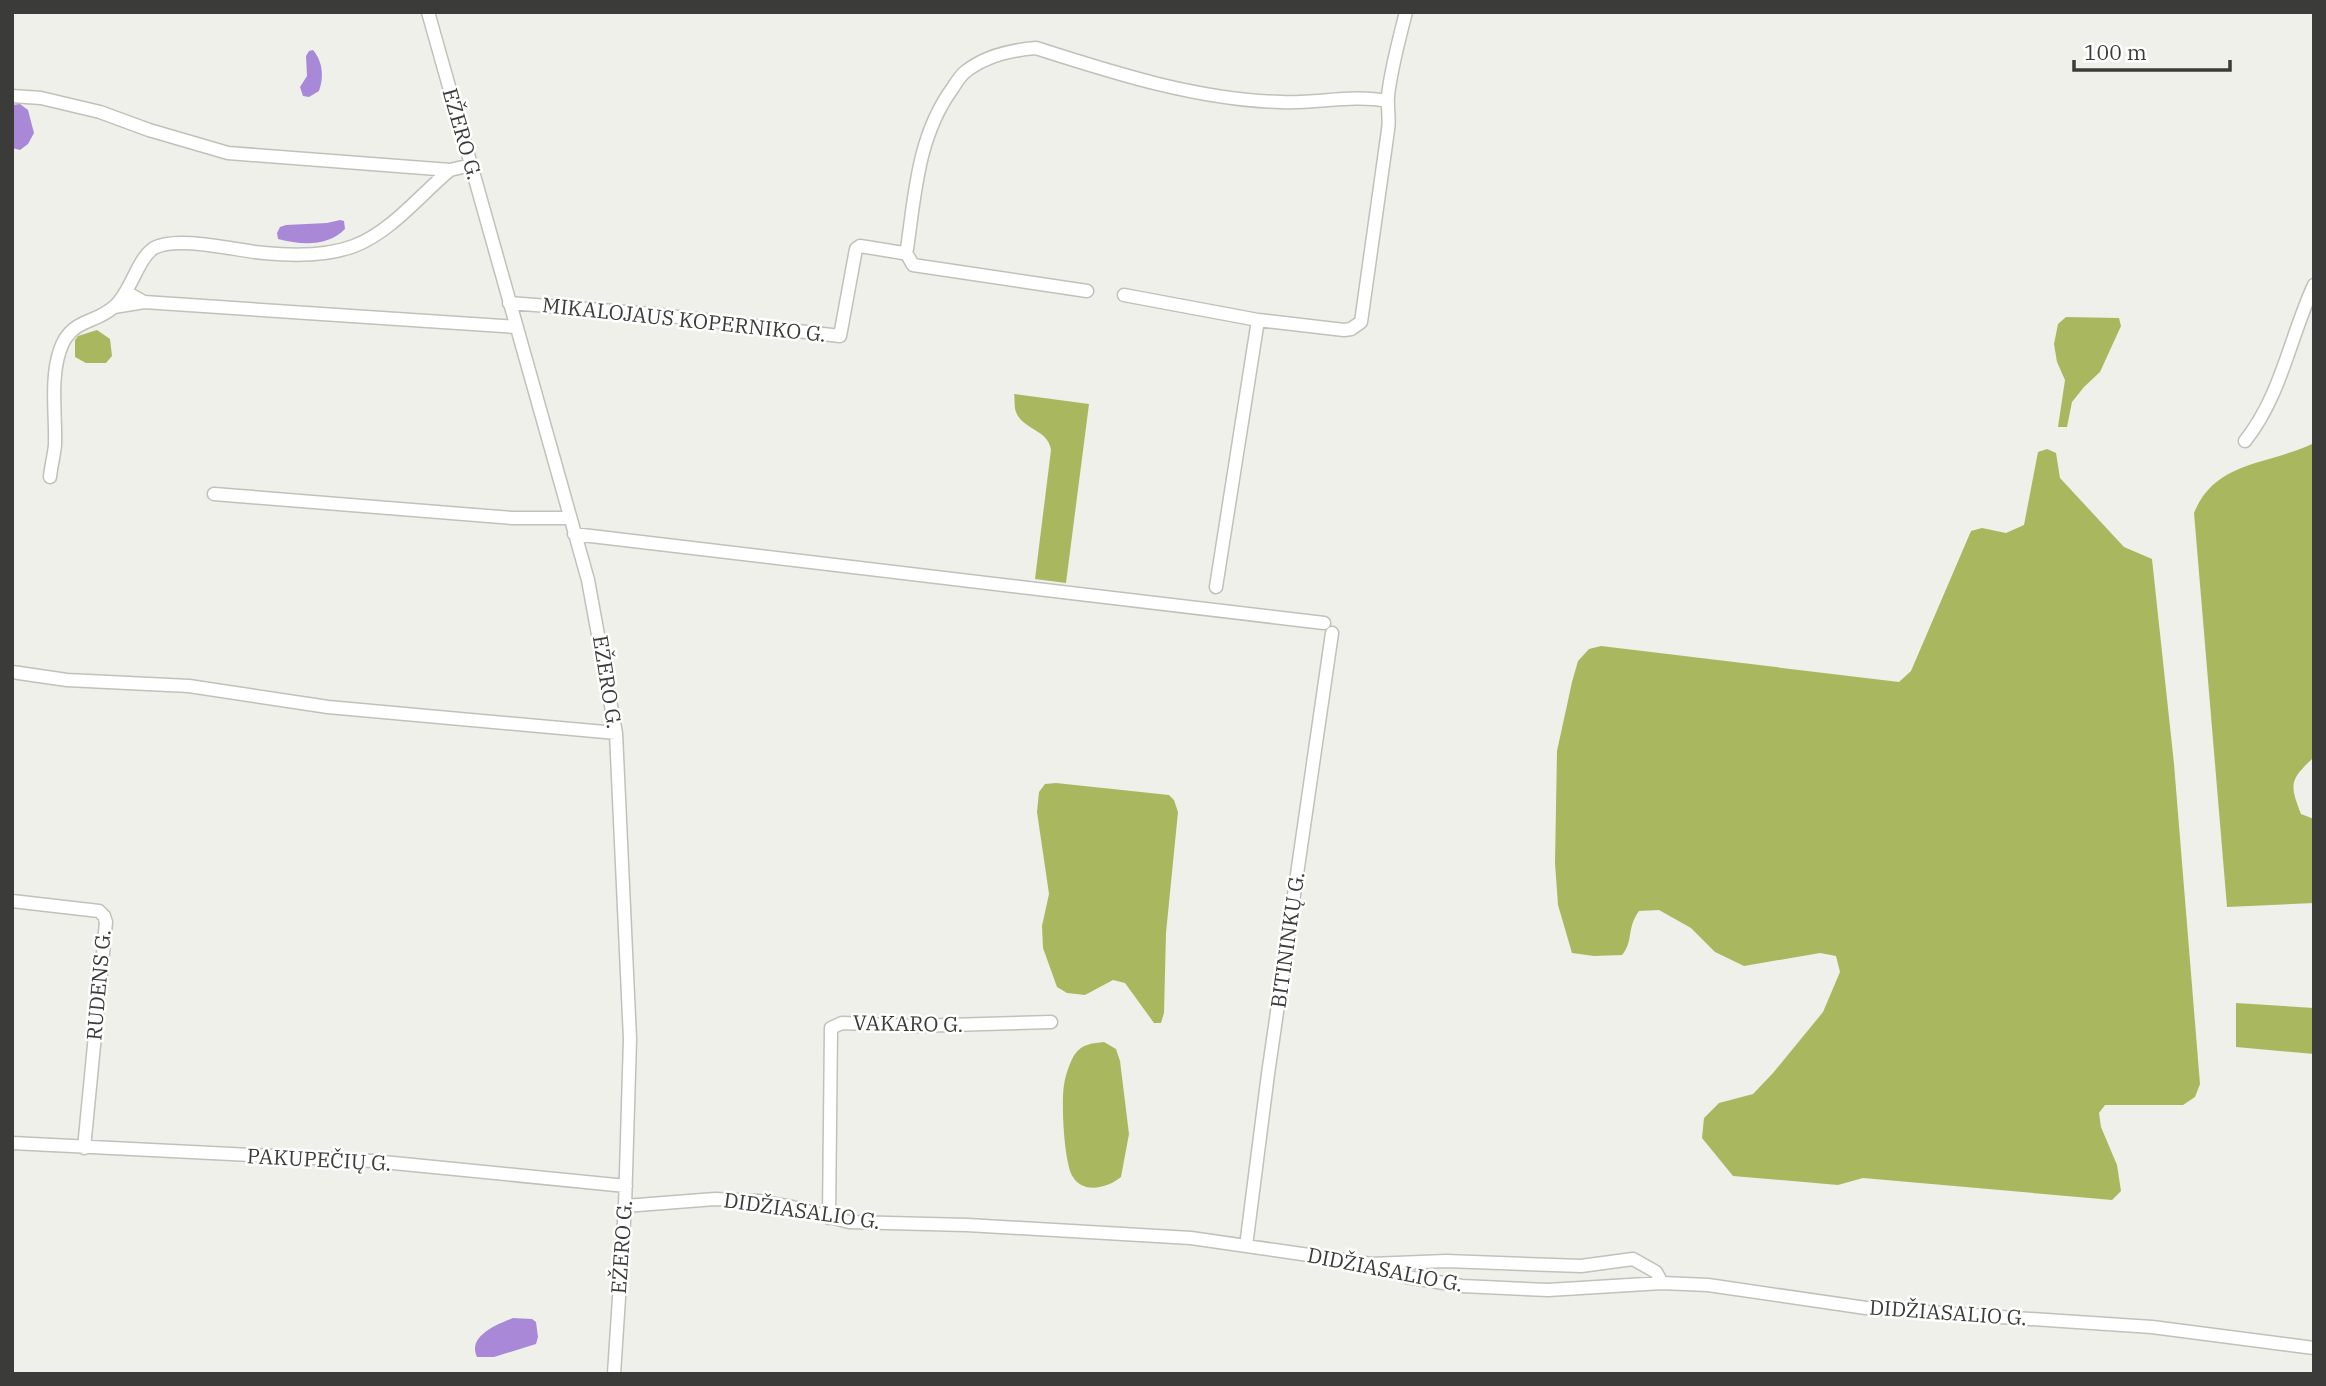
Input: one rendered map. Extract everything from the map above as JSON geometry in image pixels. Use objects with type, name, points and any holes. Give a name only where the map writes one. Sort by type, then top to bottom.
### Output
[{"type":"street","name":"EŽERO G.","points":[[428,12],[588,580],[616,733],[630,1039],[626,1186],[614,1374]]},
{"type":"street","points":[[1124,295],[1258,320],[1344,330],[1361,322],[1390,117],[1387,101],[1391,70],[1406,12]]},
{"type":"street","points":[[1087,291],[913,265],[905,251],[918,165],[929,130],[942,102],[964,72],[994,55],[1036,48],[1216,96],[1281,103],[1363,98],[1387,101]]},
{"type":"street","points":[[12,96],[41,98],[89,110],[228,153],[450,170],[471,165]]},
{"type":"street","points":[[114,307],[126,292],[148,253],[164,245],[204,244],[281,254],[330,251],[353,246],[383,229],[450,170]]},
{"type":"street","name":"MIKALOJAUS KOPERNIKO G.","points":[[509,303],[653,314],[840,336],[856,249],[860,246],[905,251]]},
{"type":"street","points":[[2245,441],[2260,422],[2274,392],[2314,285]]},
{"type":"street","points":[[126,292],[144,302]]},
{"type":"street","points":[[50,477],[55,448],[56,369],[60,349],[76,325],[114,307],[144,302],[516,327]]},
{"type":"street","points":[[1216,587],[1258,320]]},
{"type":"street","points":[[214,494],[512,518],[570,518]]},
{"type":"street","name":"BITININKŲ G.","points":[[574,534],[1328,628],[1247,1246]]},
{"type":"street","points":[[12,672],[67,680],[189,686],[328,707],[616,733]]},
{"type":"street","name":"RUDENS G.","points":[[12,901],[99,911],[106,922],[84,1148]]},
{"type":"street","name":"VAKARO G.","points":[[829,1217],[831,1028],[842,1023],[915,1026],[1051,1022]]},
{"type":"street","name":"PAKUPEČIŲ G.","points":[[12,1143],[373,1161],[626,1186]]},
{"type":"street","name":"DIDŽIASALIO G.","points":[[625,1206],[715,1199],[758,1201],[849,1222],[968,1225],[1191,1238],[1371,1264],[1407,1277],[1462,1286],[1567,1290],[1662,1283],[1708,1285],[1867,1308],[2152,1327],[2314,1348]]},
{"type":"street","points":[[1371,1264],[1457,1261],[1581,1266],[1633,1259],[1656,1272],[1662,1283]]},
{"type":"green space","points":[[2066,317],[2119,318],[2121,326],[2100,372],[2072,402],[2067,427],[2058,427],[2065,380],[2057,362],[2054,344],[2058,324]]},
{"type":"green space","points":[[97,330],[110,339],[112,356],[106,363],[86,363],[75,357],[75,340],[78,336]]},
{"type":"green space","points":[[1014,394],[1089,404],[1066,583],[1035,579],[1051,450],[1049,443],[1040,433],[1019,418],[1015,410]]},
{"type":"green space","points":[[2314,443],[2314,757],[2296,777],[2294,788],[2301,814],[2314,819],[2314,903],[2227,907],[2194,513],[2203,496],[2215,483],[2230,473]]},
{"type":"green space","points":[[2047,449],[2056,453],[2060,478],[2124,547],[2152,559],[2174,764],[2200,1084],[2195,1097],[2183,1105],[2105,1105],[2099,1113],[2101,1127],[2117,1165],[2121,1191],[2112,1200],[1863,1178],[1838,1185],[1733,1176],[1702,1138],[1704,1118],[1719,1103],[1753,1094],[1823,1012],[1840,972],[1836,956],[1820,953],[1744,966],[1715,952],[1691,928],[1659,910],[1639,911],[1622,955],[1594,956],[1572,953],[1558,905],[1555,863],[1557,751],[1578,661],[1589,649],[1601,646],[1899,682],[1911,671],[1971,531],[1982,528],[2006,533],[2024,525],[2038,452]]},
{"type":"green space","points":[[1045,784],[1169,795],[1174,800],[1178,812],[1166,933],[1164,1013],[1161,1023],[1154,1023],[1125,983],[1113,980],[1085,995],[1067,993],[1057,987],[1043,948],[1042,926],[1049,894],[1037,812],[1039,792]]},
{"type":"green space","points":[[2236,1003],[2314,1008],[2314,1054],[2236,1047]]},
{"type":"green space","points":[[1104,1042],[1116,1049],[1120,1061],[1129,1134],[1121,1177],[1110,1184],[1090,1188],[1078,1183],[1073,1177],[1067,1160],[1063,1093],[1075,1054],[1084,1046]]},
{"type":"shaded area","points":[[313,50],[321,65],[322,80],[319,91],[309,97],[303,96],[300,87],[307,76],[306,56]]},
{"type":"shaded area","points":[[20,104],[28,110],[34,133],[28,144],[20,150],[12,148],[12,105]]},
{"type":"shaded area","points":[[344,221],[345,229],[322,242],[305,243],[278,239],[280,227],[286,225]]},
{"type":"shaded area","points":[[513,1318],[532,1319],[536,1322],[536,1344],[494,1357],[477,1357],[476,1343],[480,1337],[492,1327]]}]
